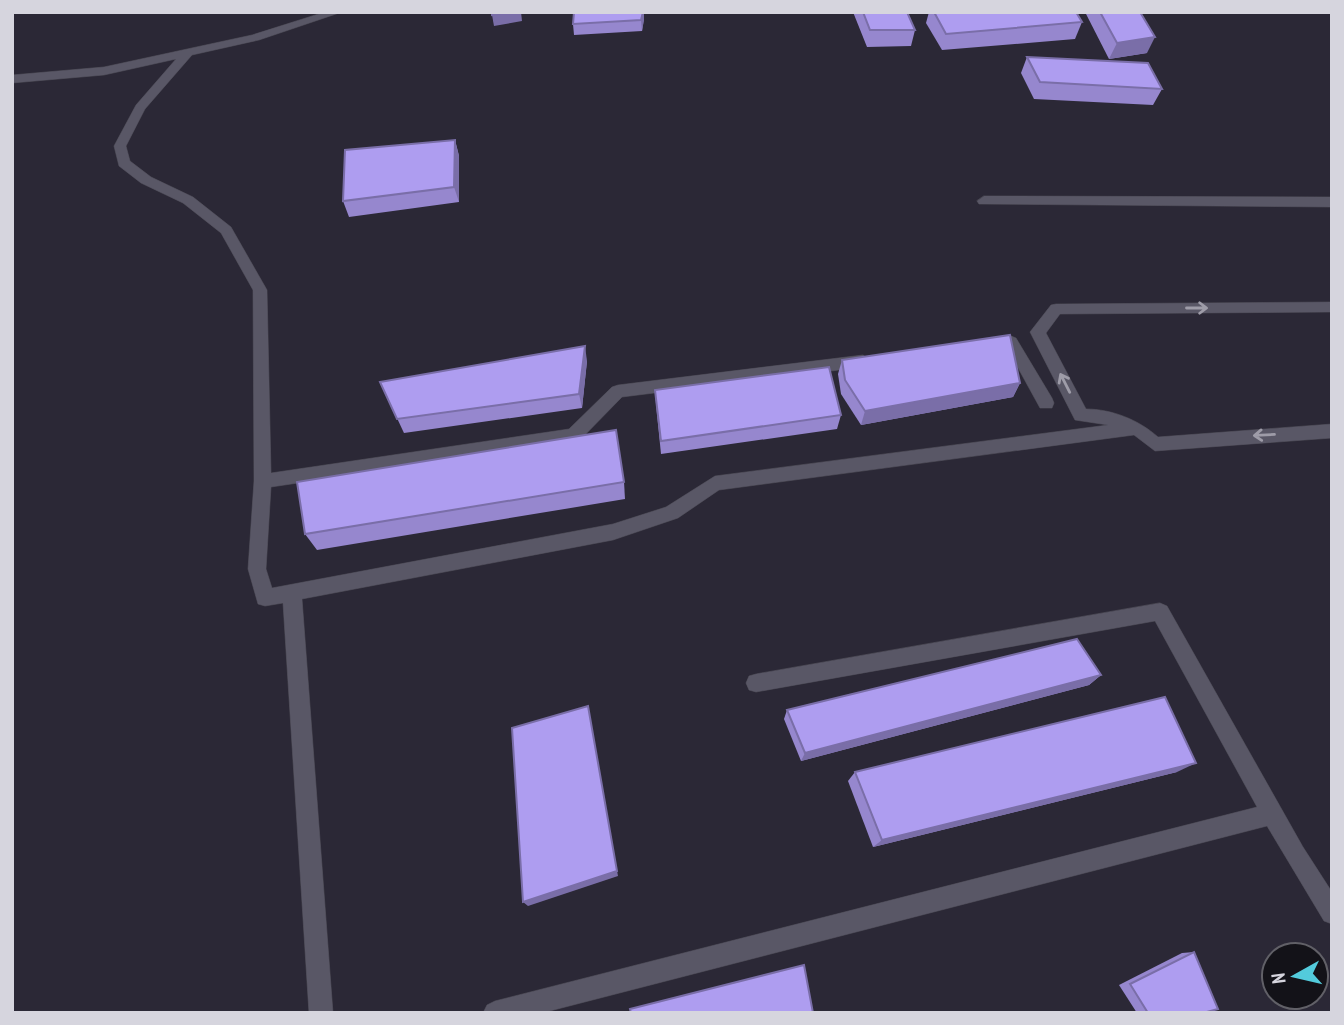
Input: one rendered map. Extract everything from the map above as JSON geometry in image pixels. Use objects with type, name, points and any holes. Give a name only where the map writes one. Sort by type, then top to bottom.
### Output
[{"type":"street","points":[[12,79],[104,71],[256,38],[337,12]]},
{"type":"street","points":[[190,51],[140,108],[120,146],[124,163],[146,180],[188,200],[226,230],[260,290],[262,481],[257,569],[265,598],[613,532],[672,513],[715,483],[1137,428]]},
{"type":"street","points":[[984,201],[1332,202]]},
{"type":"street","points":[[1332,307],[1056,309],[1038,332],[1081,415],[1096,415],[1137,428],[1155,444],[1332,431]]},
{"type":"street","points":[[972,347],[1012,342],[1046,403]]},
{"type":"street","points":[[262,481],[574,435],[618,391],[878,360]]},
{"type":"street","points":[[292,593],[321,1013]]},
{"type":"street","points":[[756,684],[1160,612],[1272,814],[1332,913]]},
{"type":"street","points":[[495,1013],[1272,814]]},
{"type":"building","points":[[574,12],[643,12],[641,20],[573,24]]},
{"type":"building","points":[[863,12],[907,12],[915,30],[870,30]]},
{"type":"building","points":[[934,12],[1076,12],[1082,22],[946,34]]},
{"type":"building","points":[[1100,12],[1140,12],[1155,37],[1117,43]]},
{"type":"building","points":[[1027,57],[1148,63],[1162,89],[1040,82]]},
{"type":"building","points":[[455,140],[454,187],[343,201],[345,150]]},
{"type":"building","points":[[1010,335],[1020,383],[865,411],[845,380],[842,360]]},
{"type":"building","points":[[585,346],[579,394],[397,419],[380,382]]},
{"type":"building","points":[[829,367],[841,415],[661,441],[655,390]]},
{"type":"building","points":[[616,430],[624,482],[305,534],[297,482]]},
{"type":"building","points":[[1077,639],[1101,675],[805,753],[787,710]]},
{"type":"building","points":[[1165,697],[1196,763],[882,840],[855,772]]},
{"type":"building","points":[[588,706],[617,871],[523,902],[512,728]]},
{"type":"building","points":[[1194,952],[1218,1009],[1203,1013],[1148,1013],[1130,984]]},
{"type":"building","points":[[804,965],[813,1013],[631,1013],[630,1009]]}]
